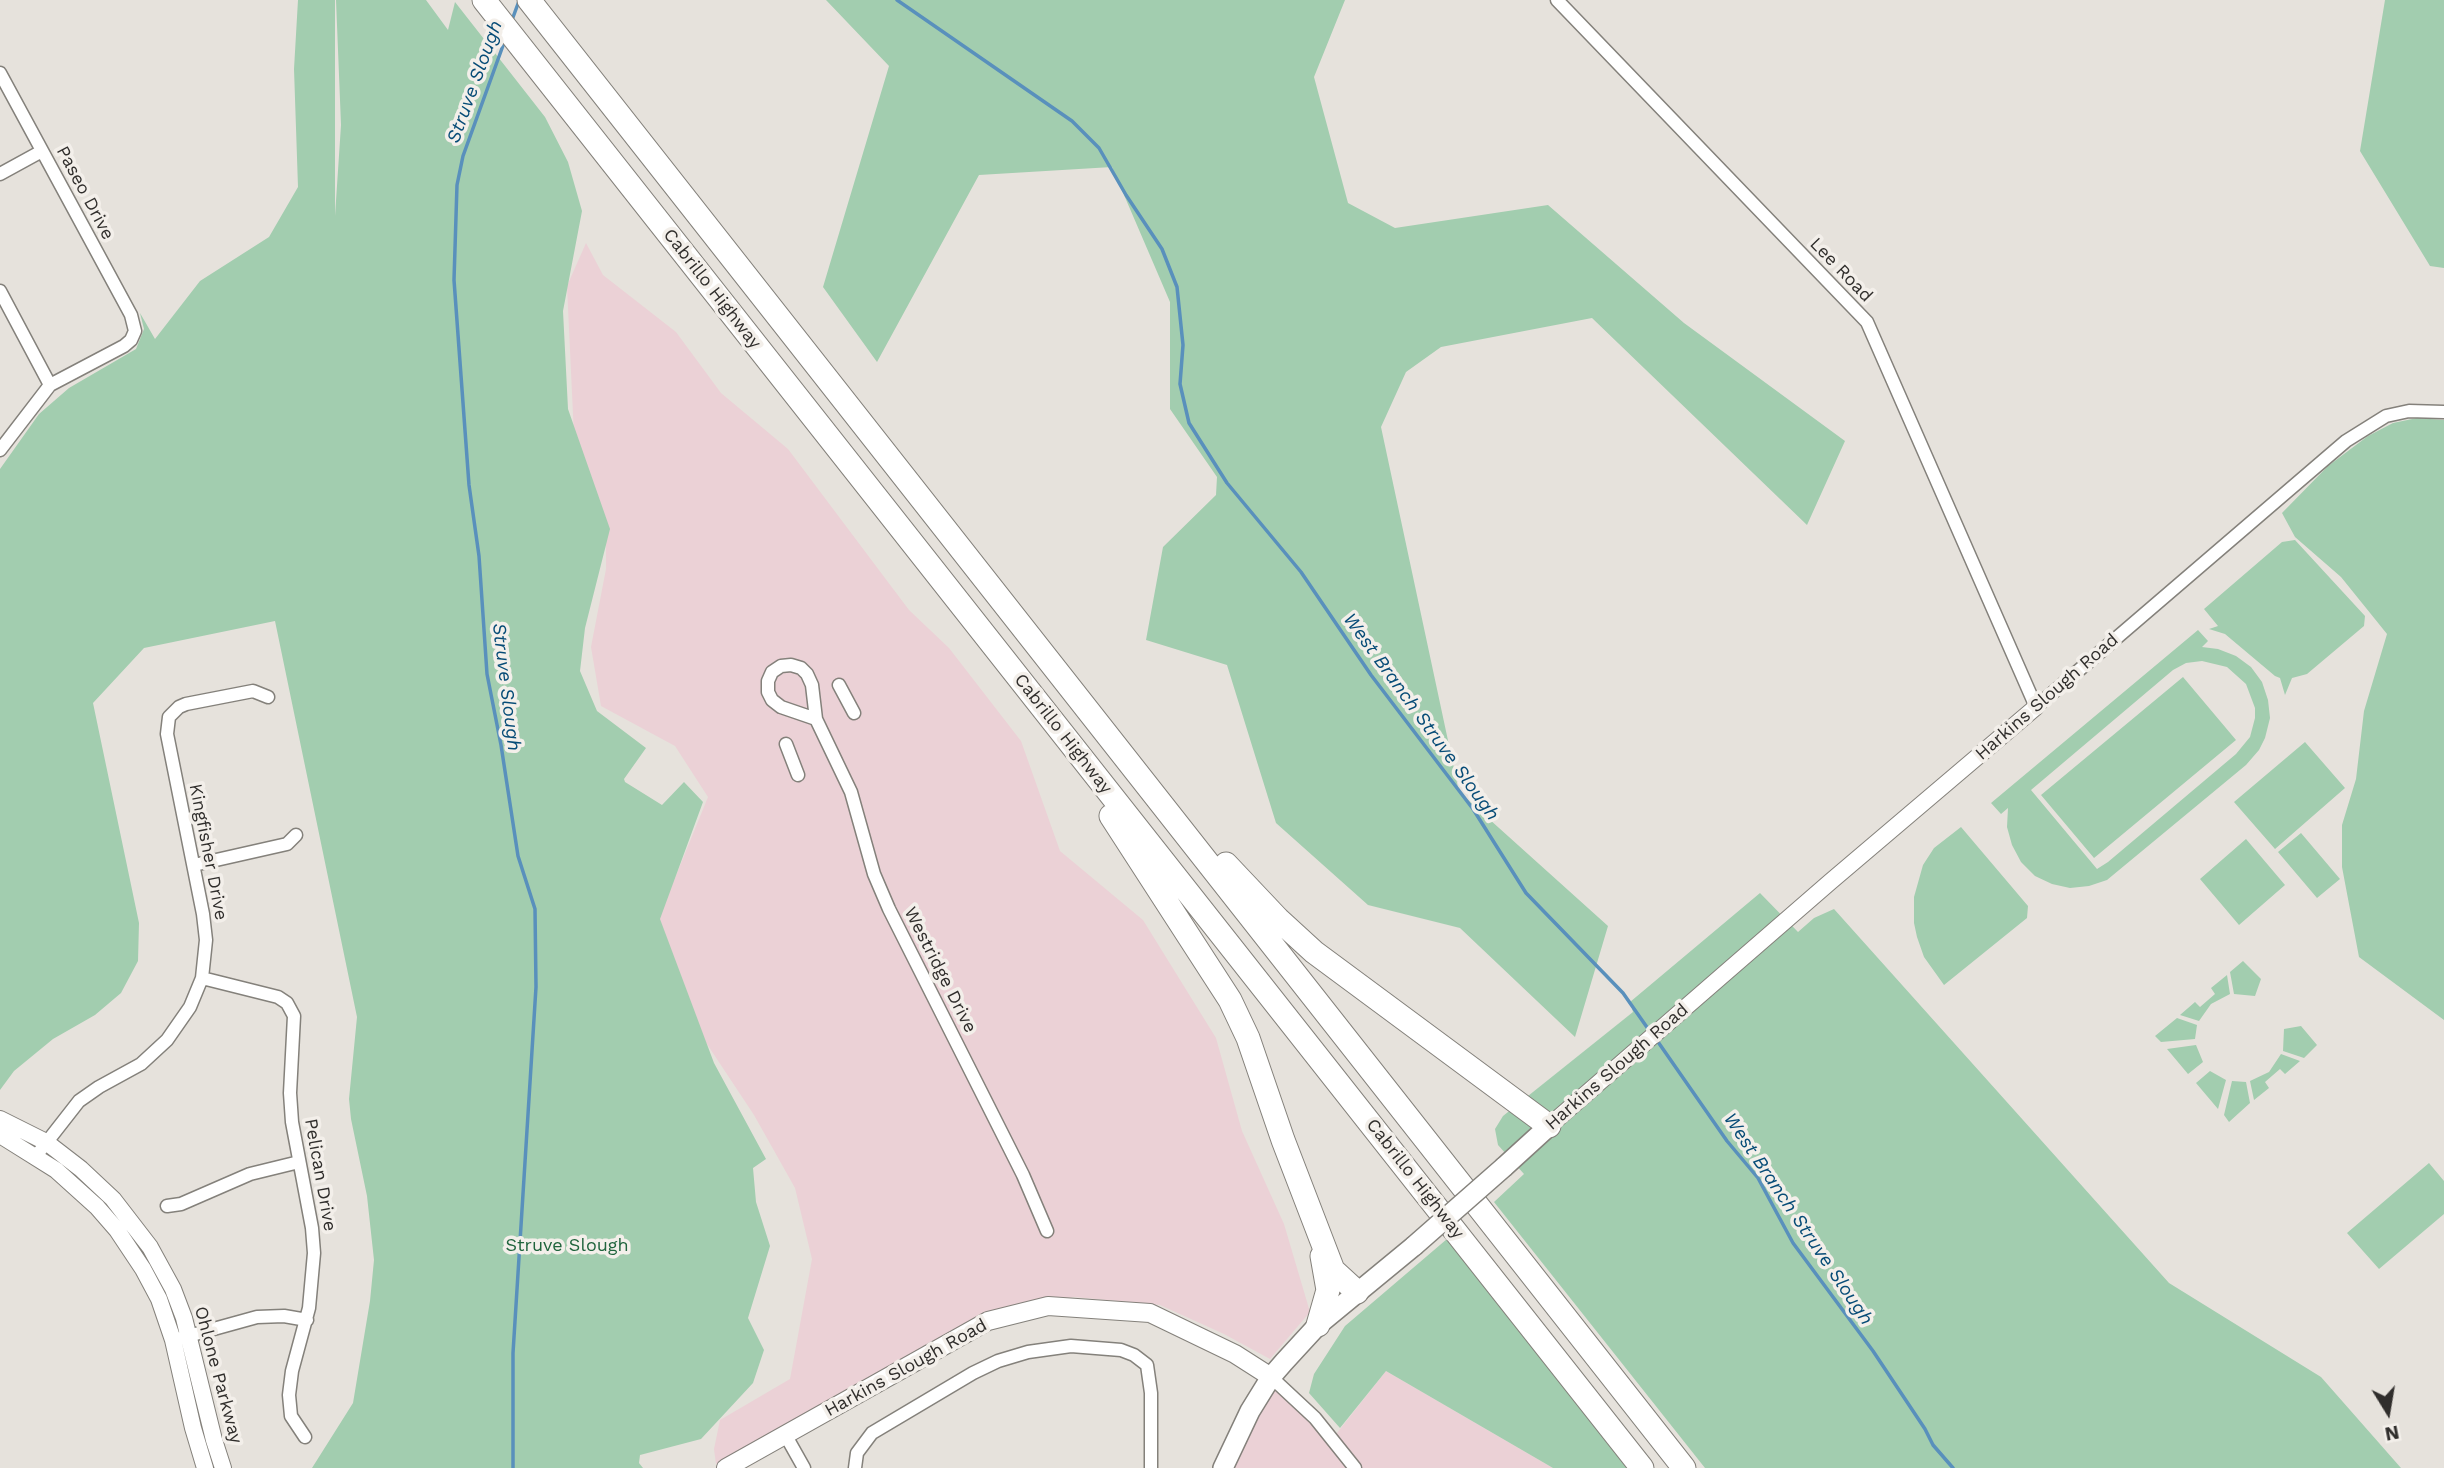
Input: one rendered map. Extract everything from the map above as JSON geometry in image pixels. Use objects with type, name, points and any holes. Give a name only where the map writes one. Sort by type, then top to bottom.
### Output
[{"type":"highway","name":"Cabrillo Highway","points":[[484,0],[1642,1468]]},
{"type":"highway","name":"Cabrillo Highway","points":[[529,0],[1684,1468]]},
{"type":"highway","points":[[1044,709],[1230,1000],[1248,1038],[1325,1268],[1328,1290],[1318,1325]]},
{"type":"highway","points":[[1100,726],[1152,775],[1237,877],[1296,936],[1369,994],[1549,1126]]},
{"type":"highway","points":[[1283,1140],[1333,1270],[1357,1292]]},
{"type":"main road","name":"Harkins Slough Road","points":[[726,1468],[988,1321],[1048,1306],[1150,1313],[1236,1354],[1271,1377],[1318,1325],[1414,1246],[1549,1126]]},
{"type":"main road","points":[[1223,1468],[1250,1411],[1271,1377]]},
{"type":"street","name":"Lee Road","points":[[1557,0],[1867,322],[2036,707]]},
{"type":"street","name":"Paseo Drive","points":[[0,73],[131,315],[135,331],[124,346],[50,385]]},
{"type":"street","points":[[0,173],[42,151]]},
{"type":"street","points":[[0,291],[50,385],[0,450]]},
{"type":"street","name":"Harkins Slough Road","points":[[1549,1126],[2346,441],[2386,416],[2409,411],[2444,412]]},
{"type":"street","name":"Westridge Drive","points":[[816,719],[781,707],[772,700],[768,692],[768,681],[772,672],[781,666],[791,665],[801,668],[807,674],[812,685],[816,719],[851,792],[874,874],[889,909],[1018,1165],[1048,1231]]},
{"type":"street","points":[[839,685],[854,713]]},
{"type":"street","name":"Kingfisher Drive","points":[[41,1149],[88,1093],[141,1064],[167,1040],[190,1007],[202,978],[205,928],[167,734],[169,717],[178,707],[253,691],[268,697]]},
{"type":"street","points":[[786,744],[798,775]]},
{"type":"street","points":[[194,865],[287,844],[296,835]]},
{"type":"street","name":"Pelican Drive","points":[[202,978],[278,997],[290,1007],[294,1022],[290,1103],[314,1253],[307,1320],[292,1371],[289,1395],[291,1416],[304,1437]]},
{"type":"street","name":"Ohlone Parkway","points":[[0,1119],[41,1149],[99,1185],[138,1230],[173,1289],[190,1336],[209,1421],[223,1468]]},
{"type":"street","name":"Ohlone Parkway","points":[[0,1135],[41,1149],[117,1230],[153,1286],[173,1340],[205,1468]]},
{"type":"street","points":[[167,1206],[181,1204],[250,1174],[299,1163]]},
{"type":"street","points":[[173,1340],[257,1317],[284,1316],[307,1320]]},
{"type":"street","points":[[855,1468],[858,1453],[872,1433],[973,1373],[998,1361],[1028,1352],[1071,1346],[1121,1350],[1134,1355],[1147,1365],[1151,1386],[1151,1468]]},
{"type":"street","points":[[1271,1377],[1315,1418],[1355,1468]]},
{"type":"street","points":[[786,1436],[804,1468]]},
{"type":"shaded area","points":[[586,243],[603,275],[676,332],[721,393],[788,449],[909,610],[949,648],[1021,741],[1060,851],[1143,920],[1216,1038],[1242,1131],[1284,1224],[1310,1312],[1270,1359],[1224,1334],[1160,1305],[1074,1297],[982,1321],[716,1464],[714,1449],[720,1420],[790,1379],[812,1259],[795,1188],[754,1115],[697,1029],[659,917],[708,797],[675,746],[601,706],[591,647],[606,569],[606,523],[574,436],[567,286]]},
{"type":"shaded area","points":[[1386,1371],[1553,1468],[1227,1468],[1274,1390],[1333,1438]]},
{"type":"green space","name":"Struve Slough","points":[[298,0],[335,0],[335,216],[341,125],[336,0],[426,0],[448,30],[455,2],[545,117],[568,162],[582,211],[563,311],[568,409],[610,529],[585,628],[580,671],[597,711],[646,748],[624,779],[625,782],[662,805],[684,782],[703,802],[660,919],[714,1063],[766,1159],[753,1168],[756,1202],[770,1246],[748,1318],[764,1350],[753,1383],[701,1439],[640,1455],[639,1463],[643,1468],[312,1468],[353,1403],[374,1260],[367,1196],[349,1099],[357,1017],[275,621],[144,648],[93,703],[139,923],[138,961],[121,993],[95,1015],[53,1039],[14,1071],[0,1090],[0,469],[39,414],[69,388],[136,349],[144,329],[140,313],[155,339],[200,281],[269,237],[298,187],[294,69]]},
{"type":"green space","name":"West Branch Struve Slough","points":[[826,0],[1345,0],[1314,77],[1348,203],[1395,228],[1548,205],[1684,323],[1845,441],[1807,525],[1592,318],[1441,347],[1406,372],[1381,427],[1459,792],[1608,926],[1575,1037],[1460,928],[1368,905],[1276,823],[1227,665],[1146,640],[1163,547],[1216,495],[1217,477],[1170,409],[1170,302],[1112,167],[979,175],[877,362],[823,287],[889,66]]},
{"type":"green space","points":[[2385,0],[2444,0],[2444,268],[2430,266],[2360,151]]},
{"type":"green space","points":[[2417,418],[2444,420],[2444,1020],[2359,957],[2342,867],[2342,825],[2356,779],[2364,711],[2387,634],[2341,577],[2295,537],[2282,513],[2328,466],[2368,436],[2393,423]]},
{"type":"green space","points":[[2295,540],[2365,616],[2364,626],[2307,674],[2292,678],[2285,695],[2280,678],[2225,634],[2209,629],[2218,626],[2204,609],[2282,542]]},
{"type":"green space","points":[[2198,630],[2208,641],[2202,647],[2218,649],[2236,656],[2251,667],[2262,682],[2270,718],[2259,750],[2246,765],[2107,880],[2070,888],[2035,876],[2021,862],[2012,845],[2007,827],[2008,808],[2001,814],[1991,803]],"holes":[[[2202,661],[2227,667],[2246,684],[2255,708],[2250,737],[2236,754],[2097,869],[2031,790],[2173,670],[2186,663]]]},
{"type":"green space","points":[[2183,677],[2236,740],[2094,858],[2041,795]]},
{"type":"green space","points":[[2305,742],[2345,788],[2275,849],[2234,802]]},
{"type":"green space","points":[[1961,827],[2028,906],[2027,918],[1944,985],[1924,957],[1917,937],[1914,897],[1923,865],[1934,848]]},
{"type":"green space","points":[[2301,833],[2340,879],[2317,898],[2278,852]]},
{"type":"green space","points":[[2246,839],[2285,885],[2239,925],[2200,879]]},
{"type":"green space","points":[[1760,893],[1798,932],[1814,918],[1834,909],[2169,1283],[2321,1377],[2401,1468],[1705,1468],[1494,1202],[1524,1174],[1498,1145],[1495,1129],[1503,1116],[1633,1012],[1630,1002]]},
{"type":"green space","points":[[2243,961],[2261,979],[2255,996],[2234,994],[2230,972]]},
{"type":"green space","points":[[2227,975],[2230,994],[2211,1004],[2199,1021],[2180,1015],[2195,1002],[2200,1007],[2215,994],[2211,988]]},
{"type":"green space","points":[[2177,1018],[2197,1025],[2195,1039],[2161,1042],[2155,1036]]},
{"type":"green space","points":[[2301,1026],[2317,1045],[2304,1058],[2283,1051],[2284,1029]]},
{"type":"green space","points":[[2196,1045],[2203,1062],[2188,1074],[2167,1049]]},
{"type":"green space","points":[[2281,1054],[2300,1061],[2285,1074],[2280,1069],[2265,1082],[2269,1088],[2254,1100],[2250,1081],[2269,1072]]},
{"type":"green space","points":[[2210,1071],[2226,1080],[2218,1109],[2196,1083]]},
{"type":"green space","points":[[2232,1081],[2246,1082],[2250,1103],[2229,1122],[2224,1115]]},
{"type":"green space","points":[[2429,1163],[2444,1181],[2444,1214],[2379,1269],[2347,1233]]},
{"type":"green space","points":[[1447,1239],[1628,1468],[1553,1468],[1386,1371],[1340,1428],[1309,1393],[1314,1374],[1345,1326]]},
{"type":"waterway","name":"West Branch Struve Slough","points":[[897,0],[1072,121],[1099,148],[1162,249],[1177,287],[1183,345],[1180,384],[1189,423],[1227,483],[1301,572],[1371,675],[1473,809],[1526,893],[1623,993],[1651,1033]]},
{"type":"waterway","name":"Struve Slough","points":[[512,20],[519,1]]},
{"type":"waterway","name":"Struve Slough","points":[[505,40],[463,156],[457,185],[454,280],[469,485],[479,556],[487,674],[518,856],[535,909],[536,987],[513,1353],[513,1468]]},
{"type":"waterway","name":"West Branch Struve Slough","points":[[1656,1039],[1727,1141],[1758,1178],[1793,1243],[1873,1351],[1933,1445],[1953,1468]]}]
